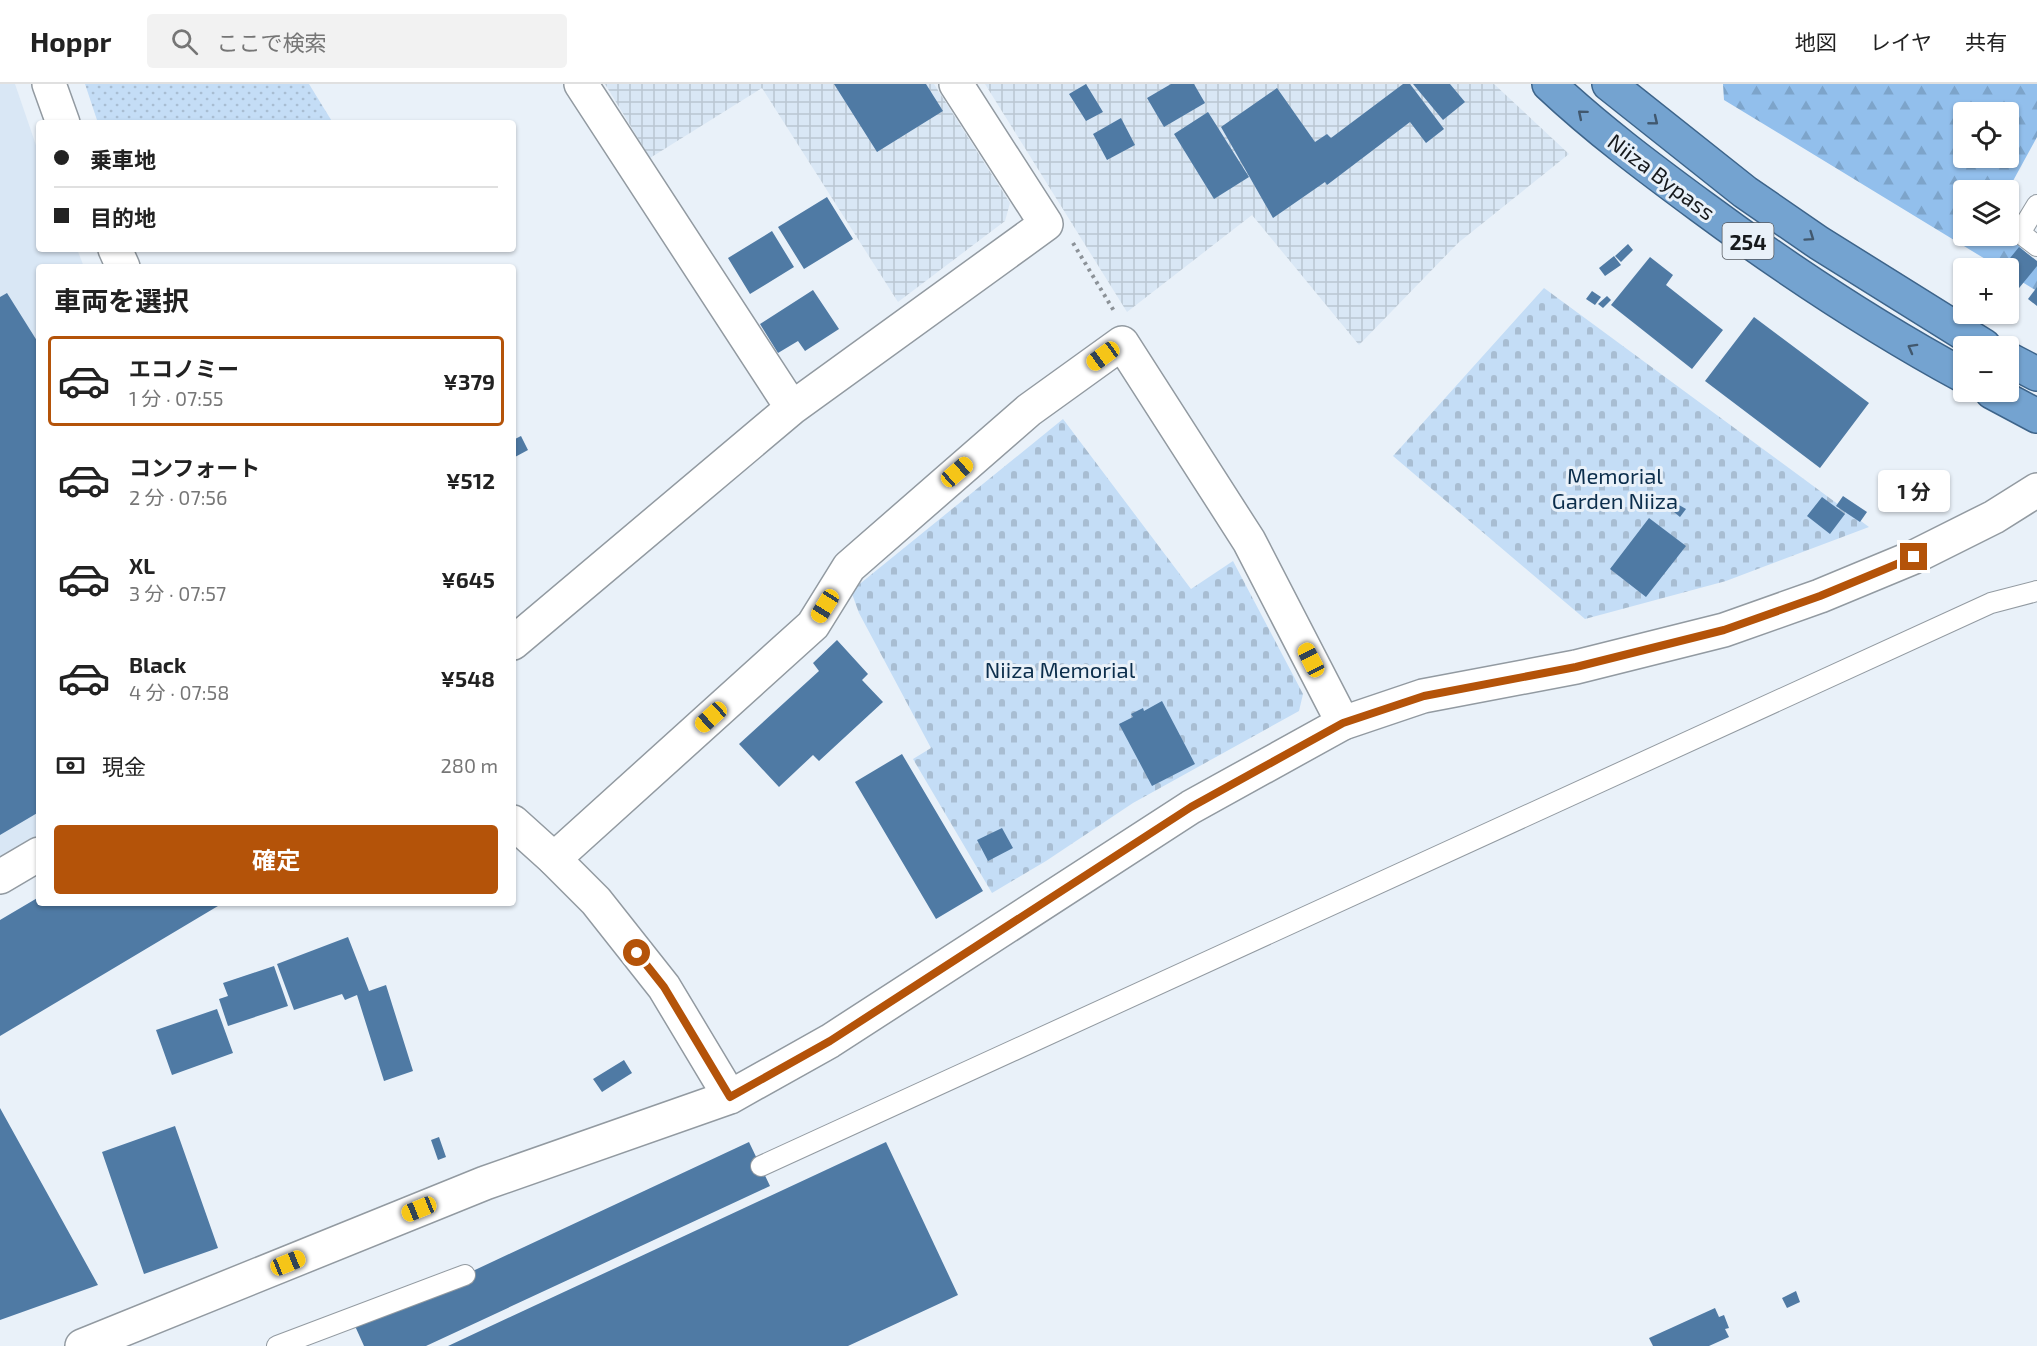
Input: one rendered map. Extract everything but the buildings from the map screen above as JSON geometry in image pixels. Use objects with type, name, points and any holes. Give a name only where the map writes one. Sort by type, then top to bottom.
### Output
[{"type":"highway","name":"Niiza Bypass","points":[[1549,84],[1646,166],[1771,258],[1905,344],[1953,370]]},
{"type":"highway","name":"Niiza Bypass","points":[[1609,84],[1745,192],[1884,285],[1968,336]]},
{"type":"highway","points":[[2019,365],[2037,374]]},
{"type":"highway","points":[[2011,402],[2037,416]]},
{"type":"street","points":[[49,84],[62,120]]},
{"type":"street","points":[[581,84],[792,408]]},
{"type":"street","points":[[516,640],[792,408],[1046,224],[956,84]]},
{"type":"street","points":[[554,859],[813,626],[849,567],[1029,410],[1122,343],[1249,541],[1343,723]]},
{"type":"street","points":[[82,1346],[485,1182],[730,1097],[830,1041],[1191,807],[1343,723],[1424,696],[1576,667],[1724,630],[1820,596],[1914,557],[1994,517],[2037,490]]},
{"type":"street","points":[[516,825],[596,901],[664,987],[730,1097]]},
{"type":"street","points":[[0,877],[36,856]]},
{"type":"lane","points":[[2037,204],[2020,233],[2037,246]]},
{"type":"lane","points":[[761,1167],[1991,603],[2037,591]]},
{"type":"lane","points":[[277,1346],[465,1275]]},
{"type":"path","points":[[1046,224],[1063,226],[1119,319],[1122,343]]},
{"type":"shaded area","points":[[0,84],[15,84],[36,145],[36,252],[78,252],[83,264],[36,264],[36,837],[0,858]]},
{"type":"shaded area","points":[[605,84],[934,84],[1010,203],[1005,221],[898,302],[762,88],[650,158]]},
{"type":"shaded area","points":[[985,84],[1494,84],[1569,154],[1458,243],[1359,345],[1252,215],[1127,312]]},
{"type":"green space","points":[[85,84],[309,84],[331,120],[97,120]]},
{"type":"green space","points":[[1723,84],[2037,84],[2037,137],[2013,180],[1953,180],[1953,239],[1724,100]]},
{"type":"green space","points":[[1964,246],[2019,246],[2037,265],[2037,291],[2019,280],[2019,258],[1984,258]]},
{"type":"green space","name":"Memorial Garden Niiza","points":[[1544,288],[1869,527],[1726,581],[1585,619],[1393,456]]},
{"type":"green space","name":"Niiza Memorial","points":[[1063,419],[1191,589],[1233,561],[1303,694],[1299,711],[1133,803],[1046,861],[992,893],[913,759],[931,748],[859,613],[851,591]]},
{"type":"route","points":[[637,953],[664,987],[730,1097],[830,1041],[1191,807],[1343,723],[1424,696],[1576,667],[1652,650],[1724,630],[1820,596],[1914,557]]}]
